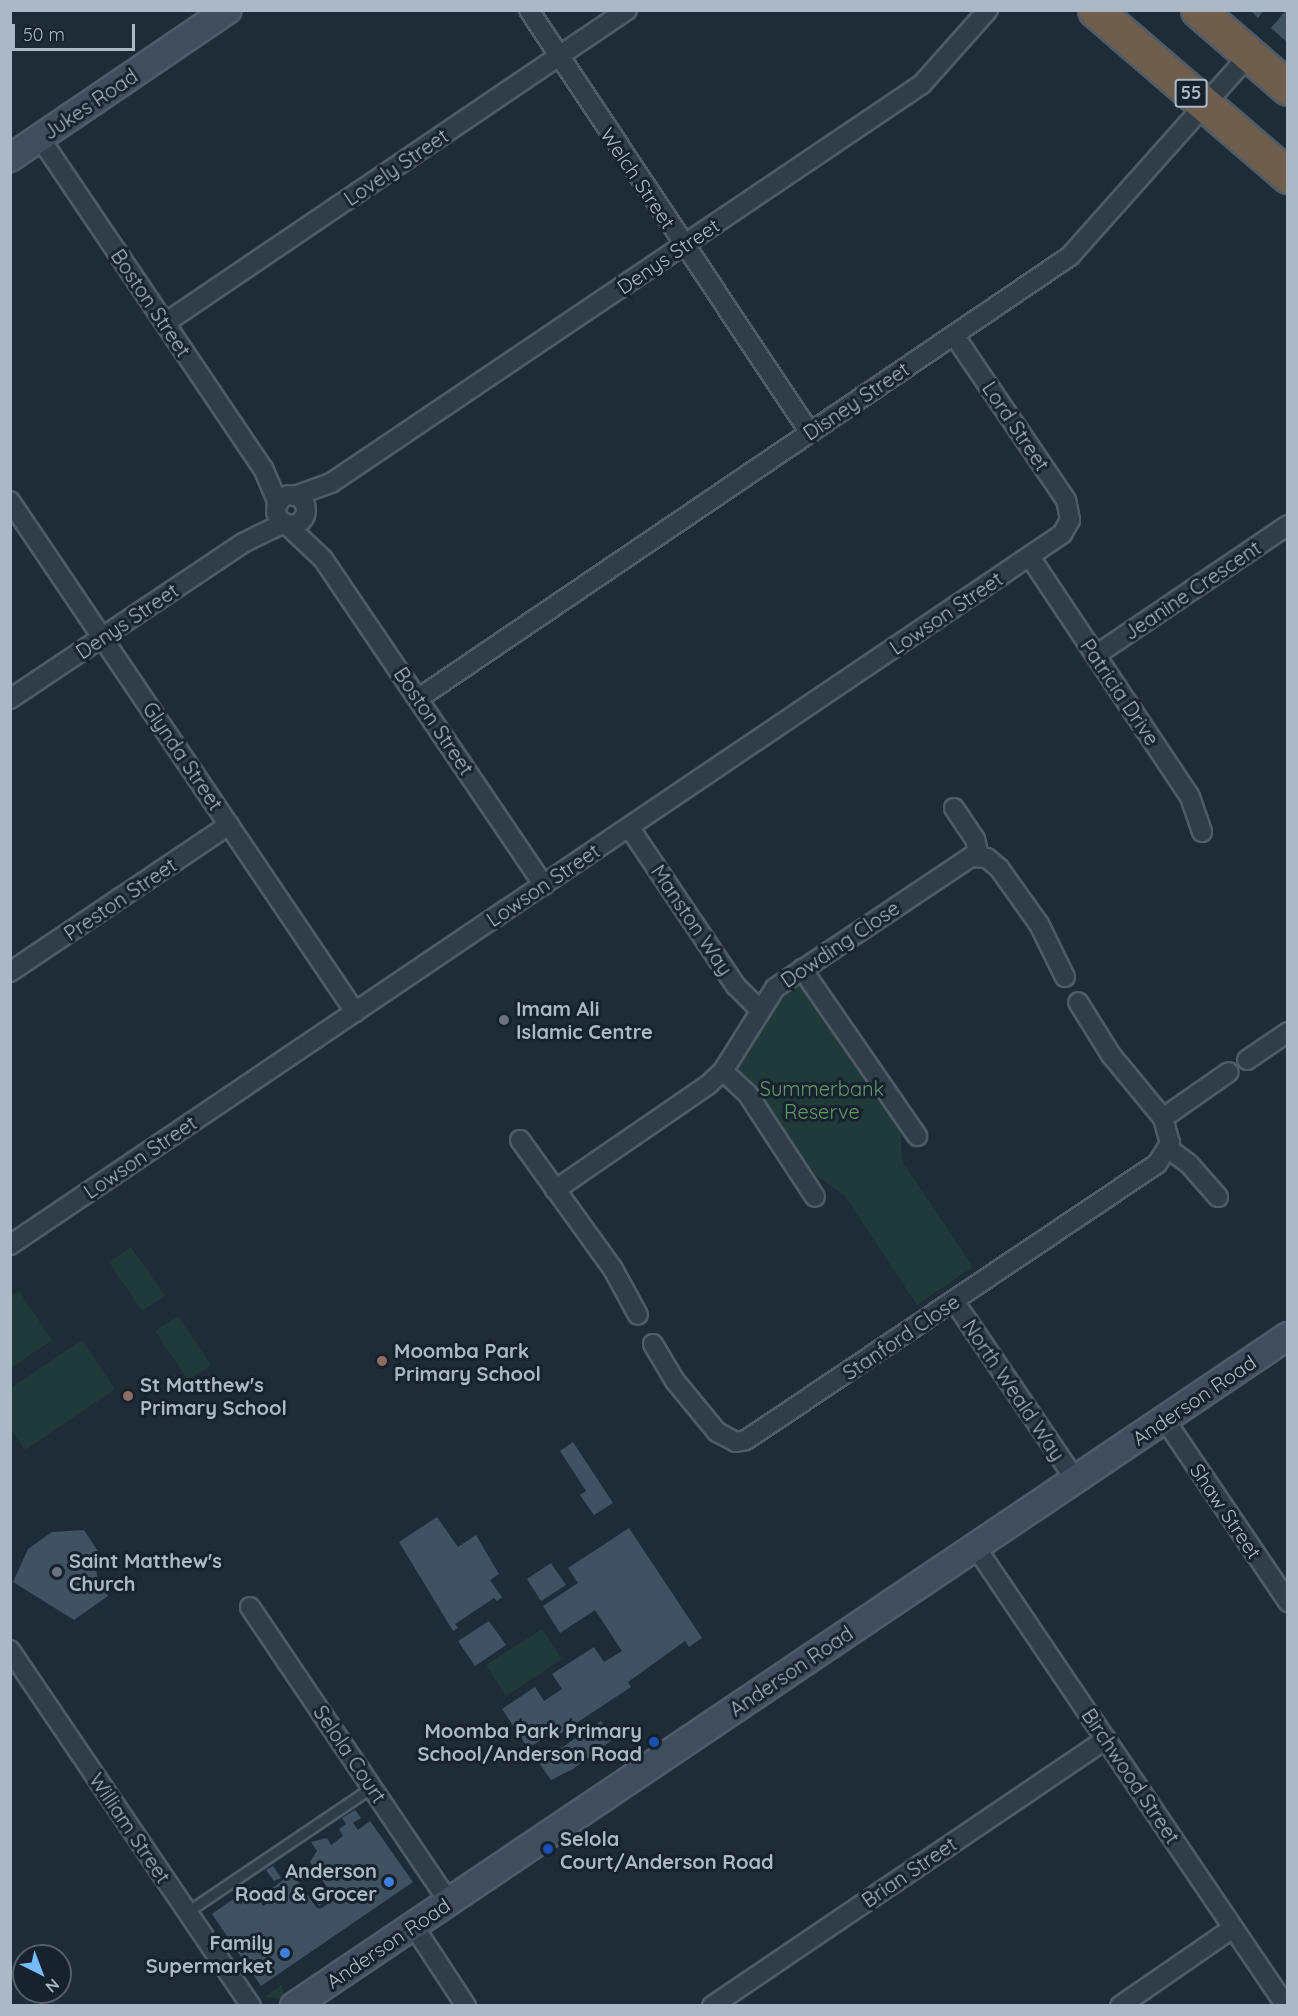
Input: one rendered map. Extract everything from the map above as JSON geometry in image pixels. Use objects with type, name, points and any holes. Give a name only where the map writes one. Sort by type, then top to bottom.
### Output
[{"type":"highway","name":"55","points":[[1095,10],[1287,176]]},
{"type":"highway","points":[[1198,10],[1287,88]]},
{"type":"street","name":"Jukes Road","points":[[10,158],[228,10]]},
{"type":"street","name":"Welch Street","points":[[529,10],[558,57],[810,433]]},
{"type":"street","name":"Lovely Street","points":[[165,323],[627,10]]},
{"type":"street","name":"Denys Street","points":[[10,699],[243,543],[285,509],[331,483],[922,84],[988,10]]},
{"type":"street","name":"Disney Street","points":[[419,698],[1081,247],[1249,55]]},
{"type":"street","name":"Boston Street","points":[[40,138],[263,468],[285,509],[323,559],[419,698],[544,885]]},
{"type":"street","name":"Lord Street","points":[[954,335],[1066,500],[1070,520]]},
{"type":"street","name":"Denys Street","points":[[305,515],[331,483]]},
{"type":"street","name":"Glynda Street","points":[[10,501],[355,1012]]},
{"type":"street","points":[[285,509],[298,523],[305,515]]},
{"type":"street","name":"Boston Street","points":[[305,515],[323,559]]},
{"type":"street","name":"Lowson Street","points":[[10,1245],[1030,557],[1062,534],[1070,520]]},
{"type":"street","name":"Jeanine Crescent","points":[[1096,655],[1287,525]]},
{"type":"street","name":"Patricia Drive","points":[[1030,557],[1190,797],[1202,832]]},
{"type":"street","points":[[954,808],[975,839],[979,856],[993,862],[1023,900],[1065,977]]},
{"type":"street","name":"Preston Street","points":[[10,972],[229,825]]},
{"type":"street","name":"Manston Way","points":[[629,827],[736,986],[759,1010]]},
{"type":"street","name":"Dowding Close","points":[[555,1190],[723,1071],[759,1010],[775,988],[964,859],[979,856]]},
{"type":"street","points":[[802,969],[917,1136]]},
{"type":"street","points":[[1078,1002],[1111,1056],[1163,1118],[1169,1132],[1169,1149],[1189,1164],[1218,1197]]},
{"type":"street","points":[[1247,1060],[1287,1032]]},
{"type":"street","points":[[723,1071],[747,1093],[815,1197]]},
{"type":"street","points":[[1163,1118],[1229,1072]]},
{"type":"street","points":[[520,1140],[613,1269],[638,1315]]},
{"type":"street","name":"Stanford Close","points":[[653,1344],[693,1406],[717,1432],[736,1442],[757,1434],[1157,1164],[1169,1149]]},
{"type":"street","name":"North Weald Way","points":[[954,1301],[1075,1479]]},
{"type":"street","name":"Anderson Road","points":[[294,2006],[1287,1336]]},
{"type":"street","name":"Shaw Street","points":[[1165,1420],[1287,1602]]},
{"type":"street","name":"Birchwood Street","points":[[975,1546],[1286,2006]]},
{"type":"street","name":"Selola Court","points":[[250,1607],[449,1902]]},
{"type":"street","name":"William Street","points":[[10,1650],[251,2006]]},
{"type":"street","name":"Brian Street","points":[[712,2006],[1106,1740]]},
{"type":"street","points":[[413,1925],[466,2006]]},
{"type":"street","points":[[1120,2006],[1233,1928]]},
{"type":"lane","points":[[187,1912],[372,1787]]},
{"type":"green space","name":"Summerbank Reserve","points":[[793,985],[803,985],[900,1122],[902,1161],[973,1267],[917,1305],[845,1196],[804,1167],[738,1077],[736,1062],[776,995]]},
{"type":"green space","points":[[131,1247],[165,1296],[142,1311],[109,1262]]},
{"type":"green space","points":[[19,1291],[52,1340],[11,1368],[11,1296]]},
{"type":"green space","points":[[178,1316],[211,1365],[188,1380],[155,1331]]},
{"type":"green space","points":[[82,1340],[115,1389],[25,1450],[11,1429],[11,1388]]},
{"type":"green space","points":[[542,1629],[562,1659],[506,1696],[486,1665]]},
{"type":"green space","points":[[282,1985],[284,1999],[264,1997]]},
{"type":"building","points":[[1250,10],[1264,10],[1258,18]]},
{"type":"building","points":[[1288,10],[1288,43],[1271,28]]},
{"type":"building","points":[[573,1442],[613,1503],[594,1515],[580,1495],[586,1491],[560,1451]]},
{"type":"building","points":[[437,1517],[458,1547],[476,1535],[499,1574],[490,1580],[502,1597],[497,1601],[494,1598],[455,1624],[458,1628],[453,1631],[399,1542]]},
{"type":"building","points":[[629,1528],[702,1638],[689,1647],[685,1641],[628,1682],[631,1687],[552,1739],[549,1735],[528,1748],[502,1709],[535,1687],[544,1701],[562,1689],[552,1674],[594,1647],[604,1662],[622,1651],[595,1610],[560,1633],[543,1606],[578,1583],[568,1568]]},
{"type":"building","name":"Saint Matthew's Church","points":[[84,1530],[103,1559],[95,1564],[98,1580],[108,1596],[74,1620],[13,1582],[28,1549],[52,1532]]},
{"type":"building","points":[[551,1563],[566,1585],[541,1601],[527,1579]]},
{"type":"building","points":[[489,1621],[506,1645],[475,1666],[458,1641]]},
{"type":"building","points":[[601,1721],[613,1739],[573,1769],[551,1780],[539,1763]]},
{"type":"building","points":[[355,1810],[361,1818],[353,1823],[358,1830],[370,1821],[413,1882],[261,1986],[212,1914],[250,1887],[263,1906],[276,1897],[270,1890],[292,1873],[316,1907],[320,1909],[335,1899],[310,1862],[317,1851],[311,1842],[327,1838],[331,1845],[343,1836],[339,1829],[346,1824],[342,1818]]},
{"type":"building","points":[[273,1866],[281,1878],[274,1881],[266,1870]]},
{"type":"building","points":[[322,1893],[327,1900],[319,1906],[314,1898]]},
{"type":"place","name":"Imam Ali Islamic Centre","points":[[504,1020]]},
{"type":"place","name":"Moomba Park Primary School","points":[[382,1361]]},
{"type":"place","name":"St Matthew's Primary School","points":[[128,1396]]},
{"type":"place","name":"Saint Matthew's Church","points":[[57,1572]]},
{"type":"place","name":"Moomba Park Primary School/Anderson Road","points":[[654,1742]]},
{"type":"place","name":"Selola Court/Anderson Road","points":[[548,1849]]},
{"type":"place","name":"Anderson Road & Grocer","points":[[389,1882]]},
{"type":"place","name":"Family Supermarket","points":[[285,1953]]}]
